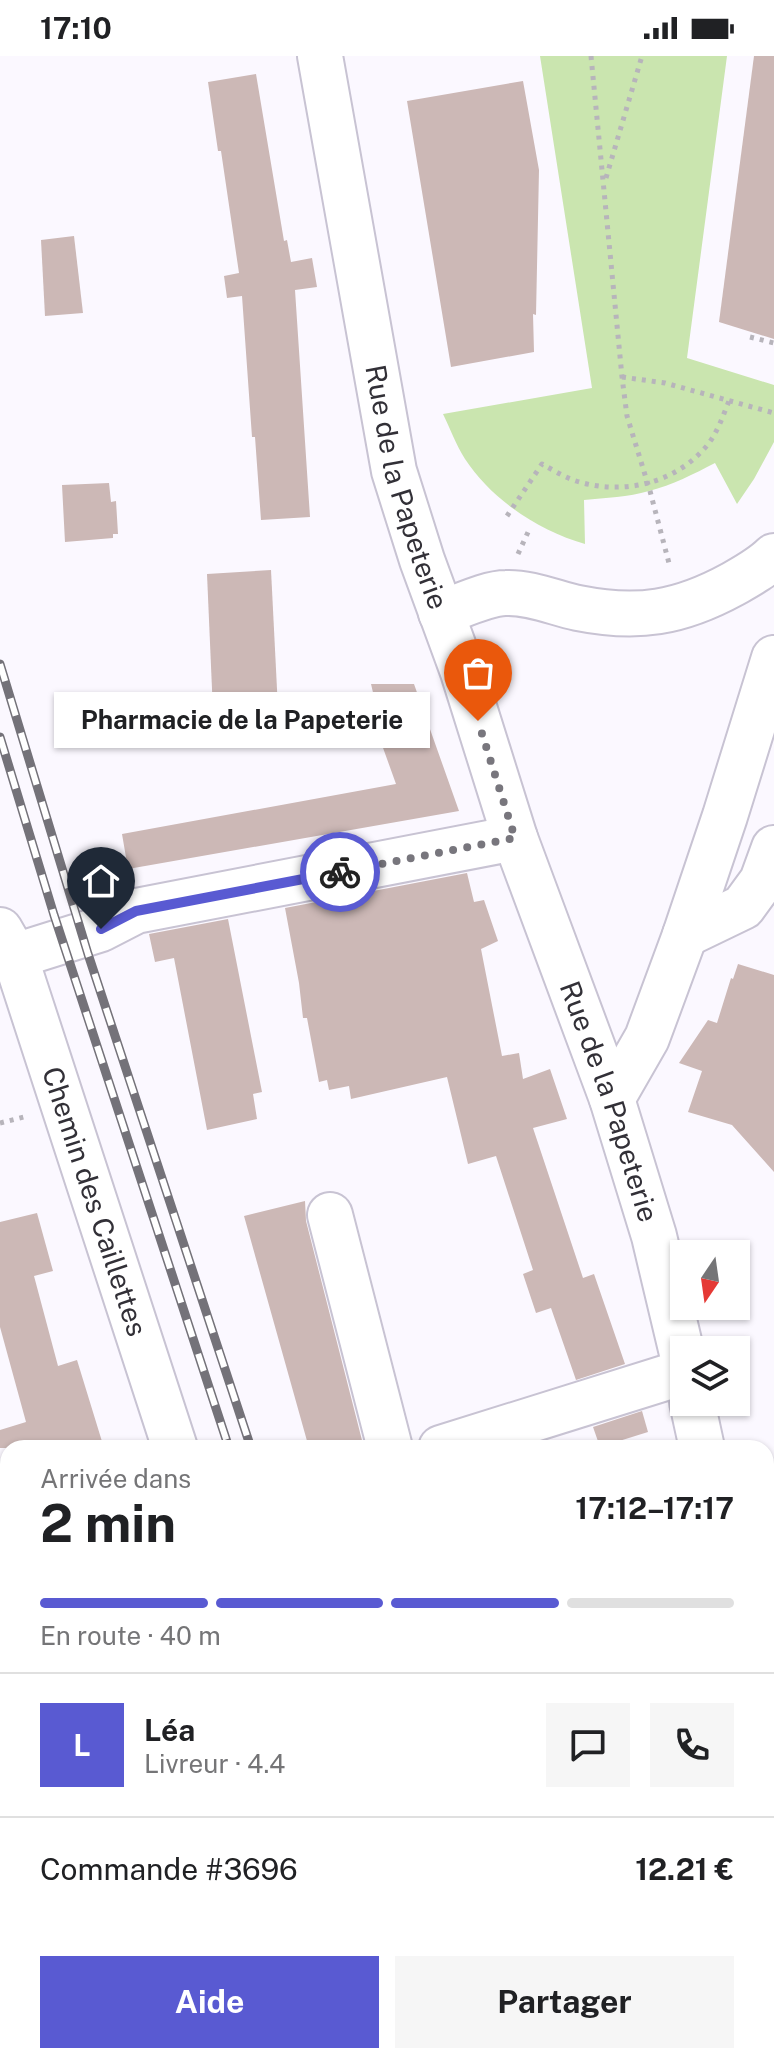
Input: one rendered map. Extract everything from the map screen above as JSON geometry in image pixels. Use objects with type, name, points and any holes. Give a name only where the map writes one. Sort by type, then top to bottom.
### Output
[{"type":"street","name":"Rue de la Papeterie","points":[[320,56],[394,471],[463,672],[515,838],[612,1099],[654,1236],[678,1336]]},
{"type":"street","points":[[441,613],[504,592],[616,614],[669,610],[715,594],[774,556]]},
{"type":"street","points":[[612,1099],[647,1038],[685,935],[774,658]]},
{"type":"street","points":[[7,943],[101,929],[136,911],[515,838]]},
{"type":"street","points":[[685,935],[743,907],[762,881],[774,848]]},
{"type":"street","name":"Chemin des Caillettes","points":[[7,943],[172,1440]]},
{"type":"street","points":[[330,1215],[388,1440]]},
{"type":"street","points":[[467,1440],[670,1376]]},
{"type":"street","points":[[695,1416],[700,1440]]},
{"type":"path","points":[[591,56],[627,416],[671,573]]},
{"type":"path","points":[[604,183],[642,56]]},
{"type":"path","points":[[750,337],[774,343]]},
{"type":"path","points":[[622,377],[665,383],[774,413]]},
{"type":"path","points":[[507,516],[542,464],[577,481],[622,487],[648,484],[685,467],[704,450],[717,432],[729,401]]},
{"type":"path","points":[[514,563],[529,530]]},
{"type":"green space","points":[[540,56],[727,56],[687,358],[774,385],[774,442],[737,504],[715,463],[649,491],[584,500],[585,544],[534,522],[489,488],[465,459],[443,414],[592,388]]},
{"type":"building","points":[[754,56],[774,56],[774,339],[719,322]]},
{"type":"building","points":[[256,74],[284,241],[287,240],[291,262],[312,258],[317,287],[295,290],[310,517],[261,520],[242,296],[227,298],[224,276],[239,273],[208,82]]},
{"type":"building","points":[[523,81],[539,170],[534,352],[451,367],[407,101]]},
{"type":"building","points":[[74,236],[83,313],[45,316],[41,240]]},
{"type":"building","points":[[109,483],[111,502],[116,501],[118,534],[113,534],[113,538],[65,542],[62,485]]},
{"type":"building","points":[[271,570],[278,709],[213,712],[207,574]]},
{"type":"building","points":[[371,684],[414,684],[459,811],[128,869],[122,834],[396,784],[373,720],[379,718]]},
{"type":"building","points":[[467,873],[474,902],[484,900],[498,941],[481,949],[502,1056],[519,1053],[523,1079],[550,1069],[567,1119],[533,1128],[583,1278],[594,1274],[625,1364],[576,1380],[551,1308],[536,1313],[523,1274],[533,1270],[496,1156],[468,1164],[447,1077],[351,1099],[349,1086],[329,1090],[327,1080],[319,1082],[307,1018],[303,1018],[285,908]]},
{"type":"building","points":[[228,919],[262,1092],[253,1094],[257,1119],[207,1130],[174,958],[155,962],[149,934]]},
{"type":"building","points":[[738,964],[774,975],[774,1172],[732,1125],[688,1112],[702,1071],[679,1063],[708,1020],[717,1023]]},
{"type":"building","points":[[305,1201],[306,1221],[362,1440],[307,1440],[244,1216]]},
{"type":"building","points":[[37,1213],[53,1271],[34,1276],[58,1366],[77,1360],[102,1440],[0,1440],[0,1430],[26,1422],[0,1327],[0,1222]]},
{"type":"building","points":[[642,1411],[648,1432],[622,1440],[598,1440],[593,1427]]},
{"type":"railway","points":[[0,664],[88,954],[248,1440]]},
{"type":"railway","points":[[0,737],[54,915],[226,1440]]},
{"type":"way so far","points":[[340,872],[515,838],[478,721]]},
{"type":"place","name":"Pharmacie de la Papeterie","points":[[478,721]]},
{"type":"route","points":[[101,929],[136,911],[340,872]]}]
